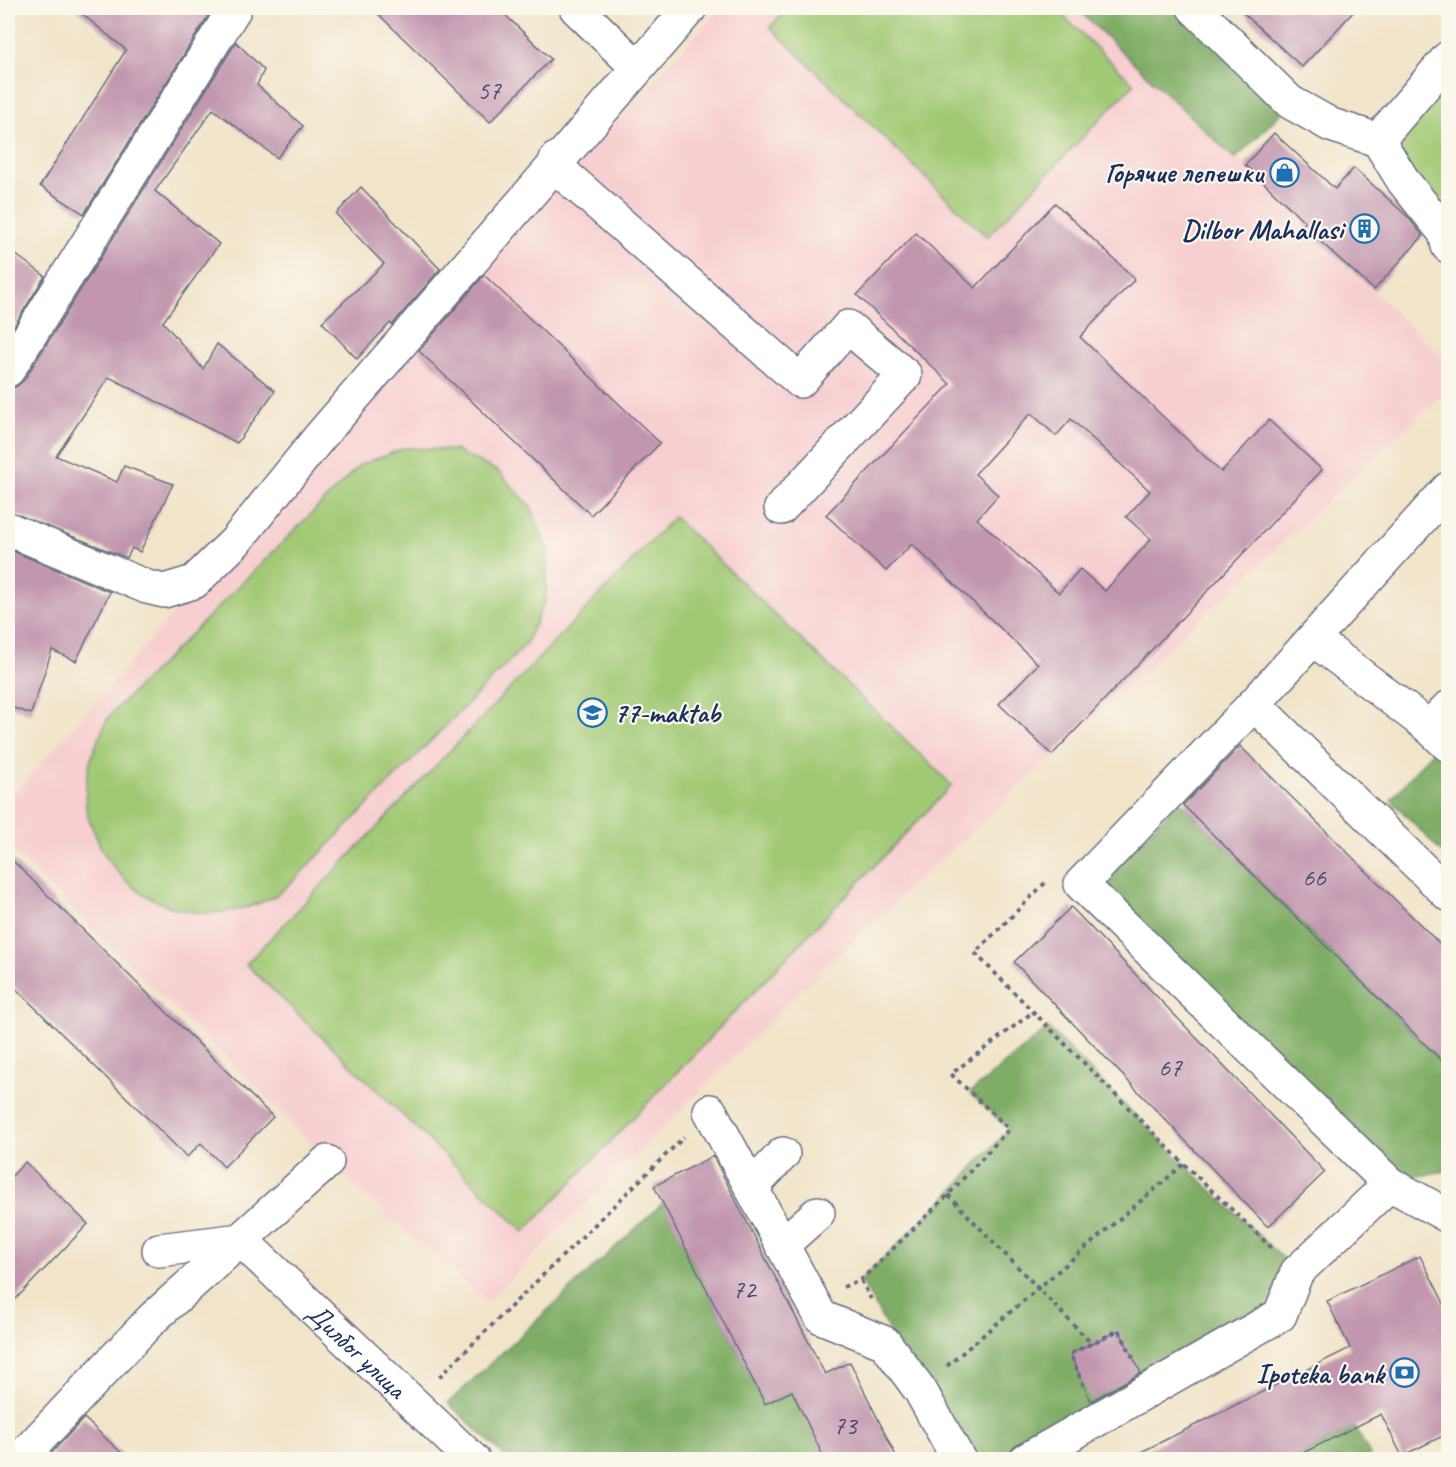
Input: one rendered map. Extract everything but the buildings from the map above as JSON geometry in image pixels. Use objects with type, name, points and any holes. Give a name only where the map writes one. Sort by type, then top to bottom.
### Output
[{"type":"street","points":[[8,370],[235,8]]},
{"type":"street","points":[[576,8],[637,67]]},
{"type":"street","points":[[8,529],[147,587],[164,591],[194,582],[235,542],[318,439],[556,159],[690,8]]},
{"type":"street","points":[[1194,8],[1290,102],[1331,125],[1377,140],[1404,182],[1445,233],[1449,246]]},
{"type":"street","points":[[1377,140],[1449,58]]},
{"type":"street","points":[[556,159],[565,175],[800,381],[848,327],[905,375],[781,508]]},
{"type":"street","points":[[1449,489],[1254,704],[1081,884],[1390,1184],[1449,1216]]},
{"type":"street","points":[[1313,639],[1442,727]]},
{"type":"street","points":[[1254,704],[1449,894]]},
{"type":"street","points":[[710,1111],[821,1317],[885,1343],[920,1390],[959,1460]]},
{"type":"street","points":[[752,1187],[783,1154]]},
{"type":"street","points":[[19,1460],[152,1318],[327,1162]]},
{"type":"street","points":[[1026,1460],[1280,1315],[1297,1272],[1390,1184]]},
{"type":"street","points":[[782,1245],[818,1213]]},
{"type":"street","points":[[159,1250],[241,1240]]},
{"type":"street","name":"Дилбог улица","points":[[241,1240],[473,1460]]},
{"type":"path","points":[[1081,884],[1050,877],[975,953],[1184,1164],[1297,1272]]},
{"type":"path","points":[[812,1301],[861,1280],[948,1195],[1009,1129],[951,1074],[1033,1012]]},
{"type":"path","points":[[413,1402],[710,1111]]},
{"type":"path","points":[[920,1390],[1184,1164]]},
{"type":"path","points":[[948,1195],[1091,1343]]},
{"type":"shaded area","name":"77-maktab","points":[[721,8],[1076,8],[1293,210],[1302,225],[1448,362],[1448,389],[813,978],[487,1302],[327,1162],[289,1120],[8,846],[8,800],[499,248]]},
{"type":"green space","points":[[789,8],[1055,8],[1134,84],[987,237],[770,27]]},
{"type":"green space","points":[[1076,8],[1175,8],[1282,112],[1235,159]]},
{"type":"green space","points":[[1448,58],[1448,246],[1378,140]]},
{"type":"green space","points":[[405,448],[454,450],[498,471],[531,507],[548,552],[545,601],[525,645],[278,894],[247,907],[220,912],[194,912],[169,906],[145,895],[125,880],[108,859],[95,834],[87,811],[88,771],[94,749],[109,716],[360,465]]},
{"type":"green space","points":[[674,517],[952,785],[524,1232],[246,964]]},
{"type":"green space","points":[[1448,733],[1448,859],[1391,800]]},
{"type":"green space","points":[[1179,801],[1448,1068],[1448,1174],[1445,1171],[1395,1180],[1097,887]]},
{"type":"green space","points":[[1048,1028],[1184,1164],[1297,1272],[1280,1315],[1018,1460],[959,1459],[861,1280],[948,1195],[1009,1129],[970,1093]]},
{"type":"green space","points":[[663,1203],[765,1404],[792,1391],[825,1459],[508,1459],[448,1403]]},
{"type":"green space","points":[[1355,1427],[1370,1455],[1360,1459],[1289,1460]]},
{"type":"place","name":"Горячие лепешки","points":[[1284,172]]},
{"type":"place","name":"Dilbor Mahallasi","points":[[1364,229]]},
{"type":"place","name":"77-maktab","points":[[593,712]]},
{"type":"place","name":"Ipoteka bank","points":[[1405,1373]]}]
